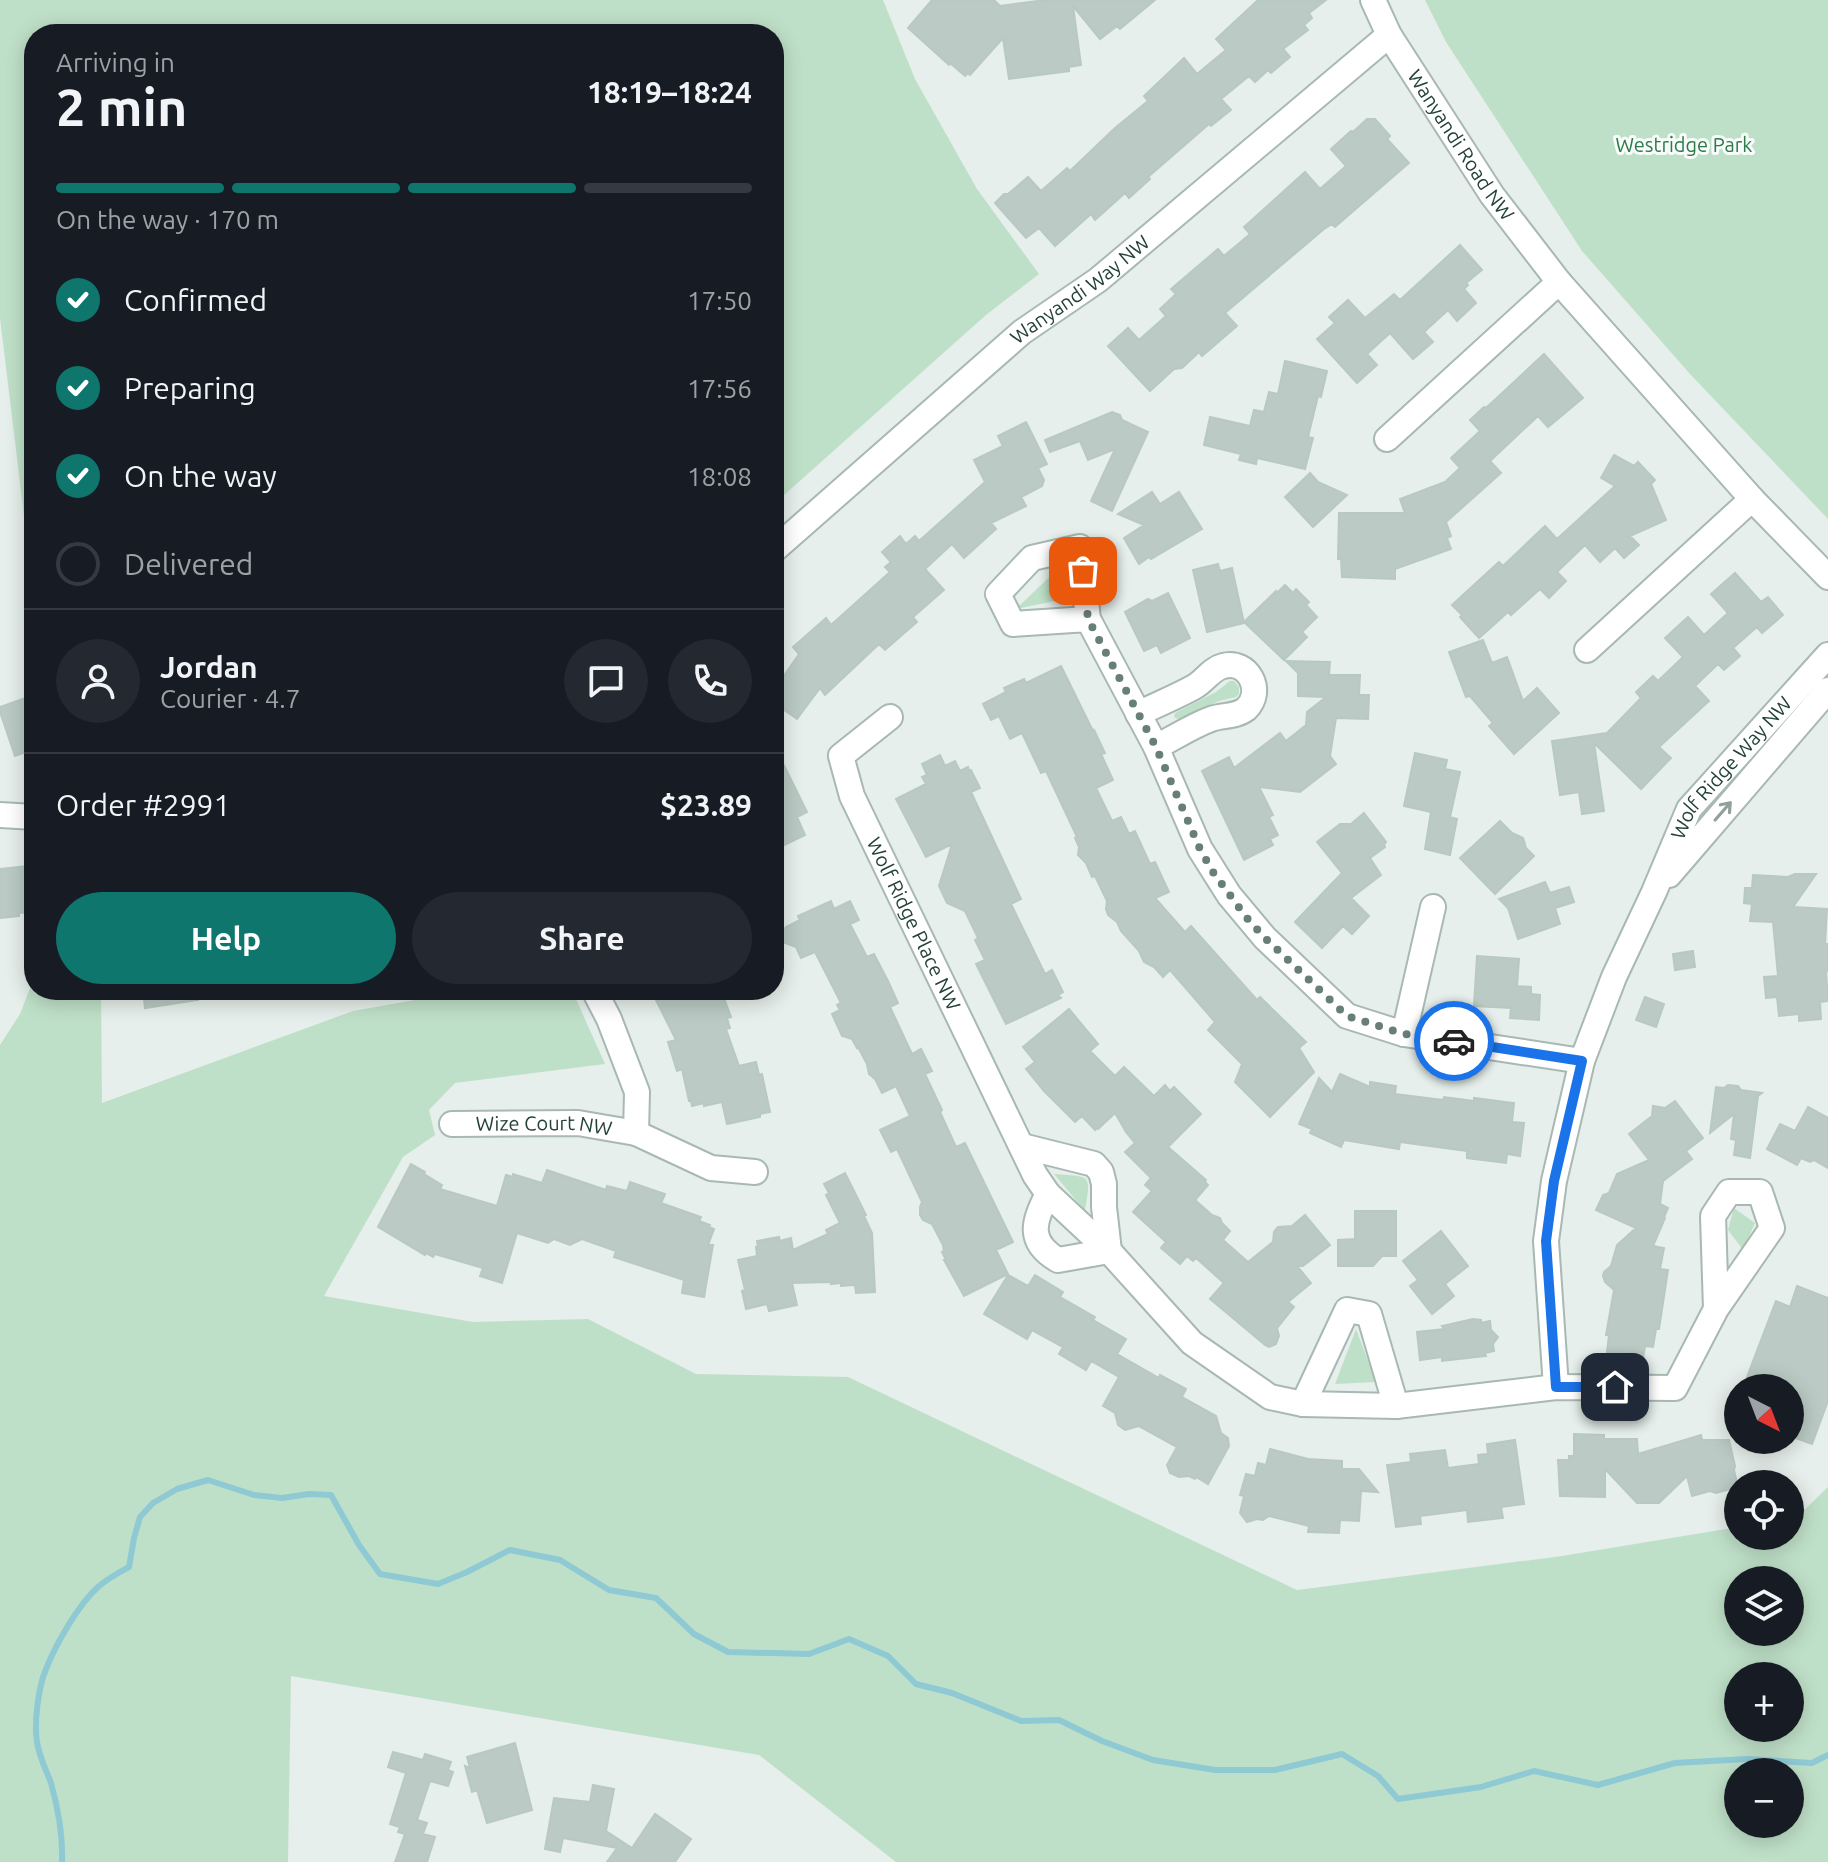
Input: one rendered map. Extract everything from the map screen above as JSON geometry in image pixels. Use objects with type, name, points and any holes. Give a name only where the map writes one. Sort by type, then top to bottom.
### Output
[{"type":"street","name":"Wanyandi Road NW","points":[[1373,0],[1389,35],[1492,195],[1559,282],[1752,499],[1828,577]]},
{"type":"street","name":"Wanyandi Way NW","points":[[784,541],[1022,332],[1098,280],[1389,35]]},
{"type":"street","points":[[1387,439],[1559,282]]},
{"type":"street","points":[[1587,650],[1752,499]]},
{"type":"street","points":[[1088,619],[1156,747],[1200,849],[1221,884],[1265,938],[1347,1016],[1404,1034],[1582,1061]]},
{"type":"street","name":"Wolf Ridge Way NW","points":[[1556,1387],[1546,1241],[1554,1181],[1582,1061],[1614,977],[1689,809],[1828,655]]},
{"type":"street","points":[[1138,714],[1193,688],[1218,667],[1235,665],[1250,675],[1255,690],[1244,711],[1212,719],[1156,747]]},
{"type":"street","name":"Wolf Ridge Way NW","points":[[1654,892],[1828,690]]},
{"type":"street","name":"Wolf Ridge Place NW","points":[[890,717],[841,756],[852,796],[1035,1175],[1048,1194],[1109,1251],[1192,1343],[1270,1397],[1303,1404],[1396,1406],[1556,1387],[1675,1388],[1716,1309]]},
{"type":"street","points":[[0,815],[24,816]]},
{"type":"street","points":[[1404,1034],[1433,907]]},
{"type":"street","name":"Wize Court NW","points":[[599,1000],[637,1092],[636,1133]]},
{"type":"street","name":"Wize Court NW","points":[[452,1124],[578,1123],[636,1133],[711,1168],[755,1172]]},
{"type":"street","points":[[1022,1146],[1094,1164],[1101,1172],[1109,1251],[1058,1260],[1044,1250],[1036,1238],[1036,1226],[1039,1210],[1048,1194]]},
{"type":"street","points":[[1303,1404],[1347,1310],[1369,1314],[1396,1406]]},
{"type":"green space","points":[[0,0],[883,0],[915,79],[977,189],[1039,274],[986,315],[784,495],[784,24],[24,24],[24,516],[0,318]]},
{"type":"green space","name":"Westridge Park","points":[[1425,0],[1828,0],[1828,519],[1690,374],[1582,251],[1446,42]]},
{"type":"green space","points":[[1066,561],[1069,598],[1016,609]]},
{"type":"green space","points":[[1230,681],[1239,687],[1236,697],[1178,719],[1174,717],[1175,713],[1216,692]]},
{"type":"green space","points":[[25,1000],[101,1000],[102,1103],[353,1011],[415,1000],[576,1000],[605,1064],[455,1083],[429,1110],[435,1135],[403,1157],[324,1296],[473,1322],[588,1319],[696,1374],[848,1377],[1297,1590],[1562,1556],[1724,1529],[1724,1550],[1804,1550],[1804,1510],[1828,1487],[1828,1862],[896,1862],[759,1755],[291,1676],[288,1862],[0,1862],[0,1045]]},
{"type":"green space","points":[[1054,1174],[1086,1179],[1085,1211]]},
{"type":"green space","points":[[1734,1208],[1755,1223],[1743,1250],[1728,1230]]},
{"type":"green space","points":[[1356,1329],[1376,1382],[1335,1384]]},
{"type":"building","points":[[932,0],[994,0],[1000,6],[1045,0],[1155,0],[1120,29],[1117,26],[1100,39],[1073,6],[1081,65],[1069,67],[1069,71],[1009,79],[1003,38],[970,75],[965,76],[908,28]]},
{"type":"building","points":[[1258,0],[1326,0],[1309,13],[1312,18],[1304,25],[1308,30],[1283,49],[1290,57],[1255,82],[1249,76],[1221,99],[1231,110],[1211,126],[1209,124],[1148,177],[1150,179],[1129,198],[1125,193],[1095,220],[1091,214],[1055,246],[1039,228],[1026,238],[995,203],[1028,177],[1041,191],[1067,168],[1070,171],[1148,101],[1144,96],[1184,58],[1197,74],[1226,50],[1216,39]]},
{"type":"building","points":[[1367,119],[1375,119],[1390,136],[1387,139],[1409,163],[1335,227],[1332,224],[1324,229],[1225,313],[1237,326],[1202,356],[1199,352],[1182,368],[1174,369],[1150,391],[1108,346],[1128,328],[1139,340],[1166,316],[1160,309],[1176,294],[1171,289],[1218,249],[1224,256],[1250,234],[1244,227],[1305,172],[1320,189],[1346,166],[1331,149]]},
{"type":"building","points":[[1460,245],[1482,270],[1466,283],[1468,285],[1464,289],[1476,303],[1457,321],[1448,310],[1424,332],[1433,342],[1413,359],[1390,333],[1367,354],[1377,365],[1357,383],[1317,339],[1335,323],[1329,317],[1348,300],[1365,318],[1394,294],[1400,300]]},
{"type":"building","points":[[1544,354],[1583,398],[1548,427],[1538,416],[1490,461],[1501,473],[1446,522],[1451,549],[1395,569],[1395,579],[1342,577],[1341,559],[1338,559],[1339,513],[1405,513],[1400,499],[1445,482],[1460,468],[1451,458],[1480,431],[1470,420]]},
{"type":"building","points":[[1285,361],[1327,371],[1308,437],[1313,438],[1305,469],[1257,458],[1256,464],[1239,460],[1241,454],[1204,445],[1210,417],[1250,426],[1254,410],[1264,412],[1269,392],[1278,394]]},
{"type":"building","points":[[1112,412],[1148,432],[1112,511],[1091,501],[1115,449],[1088,460],[1080,441],[1050,452],[1045,440]]},
{"type":"building","points":[[1026,422],[1047,464],[1038,468],[1044,480],[1042,486],[1021,497],[1026,506],[991,523],[996,529],[964,558],[952,544],[925,569],[944,590],[913,617],[917,622],[885,650],[879,644],[825,695],[820,688],[797,719],[784,710],[784,676],[799,654],[793,647],[826,618],[831,625],[890,572],[885,567],[891,562],[882,552],[900,536],[906,544],[915,536],[919,541],[985,482],[974,460],[1003,446],[998,436]]},
{"type":"building","points":[[1614,455],[1634,466],[1638,462],[1655,480],[1651,484],[1666,520],[1630,536],[1639,545],[1624,558],[1615,548],[1600,562],[1585,545],[1557,572],[1566,581],[1549,598],[1540,589],[1479,638],[1452,605],[1499,562],[1503,566],[1545,526],[1557,539],[1615,486],[1601,478]]},
{"type":"building","points":[[1310,473],[1318,482],[1347,495],[1313,527],[1285,497]]},
{"type":"building","points":[[1152,492],[1160,504],[1179,492],[1202,529],[1139,564],[1124,538],[1144,525],[1118,514]]},
{"type":"building","points":[[1218,564],[1220,571],[1232,568],[1244,623],[1207,632],[1193,570]]},
{"type":"building","points":[[1735,573],[1761,602],[1768,597],[1783,615],[1762,633],[1757,627],[1733,648],[1740,656],[1724,670],[1718,664],[1695,686],[1709,701],[1659,747],[1671,758],[1641,789],[1594,743],[1604,811],[1582,814],[1579,792],[1560,795],[1552,741],[1607,733],[1641,698],[1636,692],[1653,676],[1658,681],[1683,657],[1665,638],[1688,617],[1704,635],[1728,613],[1711,594]]},
{"type":"building","points":[[1285,585],[1293,593],[1296,589],[1309,602],[1306,605],[1317,617],[1302,632],[1307,637],[1284,660],[1244,622]]},
{"type":"building","points":[[1168,593],[1190,638],[1161,653],[1157,645],[1144,651],[1125,612],[1148,599],[1152,601]]},
{"type":"building","points":[[1483,640],[1492,663],[1507,657],[1523,701],[1537,688],[1559,713],[1514,754],[1489,726],[1493,723],[1470,696],[1466,697],[1449,652]]},
{"type":"building","points":[[1286,661],[1330,662],[1329,675],[1360,675],[1359,695],[1369,695],[1368,719],[1336,718],[1330,756],[1336,764],[1300,792],[1259,787],[1273,815],[1269,817],[1278,835],[1270,839],[1273,845],[1244,860],[1202,771],[1229,757],[1234,768],[1280,733],[1286,741],[1306,725],[1307,712],[1326,697],[1298,696],[1298,673]]},
{"type":"building","points":[[1061,666],[1105,753],[1101,754],[1113,780],[1096,788],[1112,821],[1121,817],[1129,834],[1135,831],[1150,864],[1155,862],[1169,892],[1155,898],[1185,932],[1191,926],[1257,1000],[1260,997],[1306,1042],[1299,1048],[1314,1072],[1270,1117],[1235,1082],[1242,1064],[1208,1030],[1215,1022],[1170,970],[1163,977],[1144,962],[1117,922],[1108,915],[1107,901],[1095,876],[1092,877],[1086,863],[1078,855],[1077,837],[1046,771],[1041,773],[1022,733],[1010,739],[999,716],[991,720],[983,704],[1006,692],[1004,688],[1024,679],[1026,683]]},
{"type":"building","points":[[24,699],[24,753],[15,756],[0,707]]},
{"type":"building","points":[[1415,753],[1447,760],[1445,769],[1460,772],[1450,817],[1457,819],[1450,855],[1425,849],[1431,812],[1404,806]]},
{"type":"building","points":[[940,755],[945,766],[955,761],[960,771],[968,767],[971,770],[980,788],[971,792],[1021,899],[1011,904],[1045,974],[1052,970],[1063,992],[1058,995],[1061,998],[1006,1024],[976,964],[985,960],[965,911],[947,903],[939,886],[952,844],[926,857],[896,799],[926,784],[922,777],[927,775],[922,764]]},
{"type":"building","points":[[784,765],[807,812],[797,817],[805,835],[784,845]]},
{"type":"building","points":[[1364,813],[1386,842],[1385,847],[1370,858],[1381,875],[1351,898],[1369,916],[1352,934],[1343,926],[1322,948],[1295,922],[1342,873],[1317,842],[1340,824],[1351,824]]},
{"type":"building","points":[[1500,821],[1512,833],[1523,838],[1526,848],[1534,856],[1495,894],[1460,858]]},
{"type":"building","points":[[24,866],[24,912],[19,913],[19,916],[0,918],[0,869]]},
{"type":"building","points":[[1816,874],[1793,907],[1827,909],[1828,1001],[1820,1002],[1821,1019],[1799,1021],[1799,1014],[1779,1016],[1777,997],[1766,998],[1764,977],[1778,976],[1773,922],[1750,921],[1752,904],[1744,903],[1745,888],[1752,888],[1753,875],[1788,877]]},
{"type":"building","points":[[1545,882],[1550,893],[1569,887],[1574,902],[1555,908],[1560,924],[1518,939],[1508,908],[1499,899]]},
{"type":"building","points":[[831,901],[834,909],[850,901],[859,920],[850,924],[867,957],[874,954],[888,981],[898,1003],[890,1007],[912,1054],[921,1049],[932,1071],[925,1074],[956,1147],[965,1143],[1013,1242],[996,1250],[1008,1274],[964,1296],[944,1260],[943,1245],[932,1224],[920,1215],[922,1202],[897,1149],[891,1152],[880,1130],[910,1116],[896,1086],[882,1093],[869,1074],[858,1047],[852,1039],[842,1036],[832,1014],[840,1010],[837,1005],[841,1003],[815,952],[801,958],[796,947],[784,942],[784,930],[800,920],[798,916]]},
{"type":"building","points":[[1693,951],[1695,967],[1675,970],[1673,954]]},
{"type":"building","points":[[1477,956],[1519,959],[1517,986],[1531,987],[1531,994],[1540,995],[1539,1020],[1510,1018],[1511,1008],[1474,1006]]},
{"type":"building","points":[[1645,997],[1664,1004],[1656,1027],[1636,1020]]},
{"type":"building","points":[[144,1000],[198,1000],[145,1008]]},
{"type":"building","points":[[656,1000],[725,1000],[731,1017],[727,1018],[730,1028],[726,1029],[739,1066],[756,1062],[759,1075],[762,1074],[770,1112],[727,1124],[722,1102],[692,1106],[682,1069],[677,1071],[668,1042],[676,1040]]},
{"type":"building","points":[[1069,1009],[1098,1044],[1090,1051],[1115,1076],[1124,1067],[1154,1096],[1165,1085],[1170,1091],[1174,1087],[1201,1114],[1168,1147],[1206,1180],[1208,1185],[1195,1200],[1220,1218],[1230,1231],[1223,1240],[1248,1262],[1273,1242],[1278,1227],[1292,1226],[1305,1215],[1330,1245],[1303,1266],[1297,1266],[1311,1283],[1288,1302],[1294,1307],[1277,1328],[1279,1336],[1276,1344],[1265,1345],[1210,1299],[1224,1283],[1196,1258],[1193,1261],[1187,1256],[1180,1264],[1161,1248],[1166,1242],[1133,1212],[1152,1191],[1145,1185],[1151,1178],[1125,1152],[1135,1143],[1115,1113],[1095,1130],[1082,1116],[1075,1122],[1026,1069],[1035,1062],[1023,1047]]},
{"type":"building","points":[[1340,1074],[1370,1087],[1370,1082],[1396,1086],[1395,1094],[1514,1103],[1512,1122],[1524,1123],[1520,1156],[1507,1154],[1506,1163],[1467,1158],[1467,1151],[1400,1142],[1399,1149],[1344,1140],[1341,1147],[1310,1133],[1312,1129],[1299,1124],[1319,1078],[1332,1092]]},
{"type":"building","points":[[1728,1085],[1762,1093],[1758,1096],[1750,1158],[1734,1155],[1736,1140],[1731,1139],[1734,1114],[1710,1133],[1716,1087]]},
{"type":"building","points":[[1675,1101],[1703,1138],[1686,1151],[1692,1159],[1663,1181],[1660,1204],[1668,1208],[1653,1246],[1664,1248],[1660,1269],[1668,1270],[1659,1329],[1656,1329],[1653,1347],[1645,1346],[1643,1358],[1607,1352],[1609,1335],[1606,1335],[1614,1290],[1603,1276],[1611,1266],[1617,1245],[1636,1228],[1596,1210],[1603,1195],[1609,1193],[1617,1174],[1649,1160],[1629,1134],[1652,1116],[1653,1106],[1665,1108]]},
{"type":"building","points":[[1808,1107],[1828,1118],[1828,1168],[1814,1160],[1810,1162],[1801,1158],[1797,1165],[1767,1149],[1780,1124],[1795,1131]]},
{"type":"building","points":[[411,1164],[442,1185],[440,1189],[497,1206],[506,1175],[513,1177],[513,1174],[542,1183],[547,1170],[606,1190],[607,1186],[627,1191],[630,1182],[665,1194],[661,1203],[701,1217],[699,1221],[714,1229],[708,1245],[713,1245],[704,1297],[682,1293],[684,1280],[614,1257],[616,1251],[582,1239],[570,1245],[554,1239],[548,1243],[517,1233],[502,1283],[480,1276],[483,1268],[435,1254],[433,1257],[425,1255],[378,1227]]},
{"type":"building","points":[[845,1173],[872,1233],[875,1292],[856,1293],[855,1285],[841,1286],[841,1283],[832,1282],[792,1283],[797,1305],[769,1311],[767,1304],[746,1309],[738,1260],[757,1256],[757,1241],[791,1238],[793,1250],[828,1234],[826,1230],[840,1223],[824,1184]]},
{"type":"building","points":[[1355,1211],[1396,1211],[1396,1256],[1382,1256],[1373,1266],[1338,1266],[1338,1240],[1355,1239]]},
{"type":"building","points":[[1441,1231],[1468,1266],[1445,1284],[1454,1296],[1432,1314],[1410,1286],[1418,1280],[1403,1261]]},
{"type":"building","points":[[1008,1275],[1028,1286],[1035,1275],[1063,1292],[1060,1297],[1126,1339],[1117,1354],[1159,1378],[1160,1375],[1186,1389],[1182,1397],[1216,1416],[1229,1446],[1208,1484],[1196,1477],[1179,1477],[1170,1473],[1167,1465],[1177,1447],[1139,1426],[1125,1430],[1118,1425],[1115,1413],[1103,1406],[1119,1377],[1091,1361],[1086,1370],[1059,1354],[1063,1347],[1032,1330],[1027,1339],[984,1314]]},
{"type":"building","points":[[1797,1286],[1828,1298],[1828,1401],[1812,1444],[1804,1441],[1804,1374],[1748,1374],[1776,1301],[1790,1307]]},
{"type":"building","points":[[1481,1320],[1481,1323],[1490,1321],[1491,1330],[1498,1337],[1493,1344],[1494,1351],[1485,1353],[1486,1356],[1420,1360],[1417,1332],[1445,1329],[1442,1326]]},
{"type":"building","points":[[1574,1434],[1604,1435],[1604,1439],[1637,1439],[1638,1454],[1701,1435],[1702,1440],[1724,1440],[1724,1454],[1732,1454],[1735,1466],[1734,1470],[1724,1470],[1724,1491],[1692,1496],[1687,1476],[1659,1503],[1637,1503],[1605,1469],[1605,1497],[1560,1496],[1558,1460],[1569,1460],[1569,1456],[1574,1456]]},
{"type":"building","points":[[1515,1440],[1524,1504],[1501,1507],[1503,1518],[1468,1522],[1467,1510],[1420,1516],[1421,1524],[1396,1527],[1387,1465],[1411,1462],[1410,1454],[1445,1450],[1448,1468],[1479,1464],[1478,1455],[1488,1454],[1487,1444]]},
{"type":"building","points":[[1270,1449],[1308,1459],[1342,1461],[1342,1469],[1359,1469],[1378,1492],[1361,1491],[1359,1521],[1340,1520],[1339,1533],[1308,1532],[1309,1526],[1269,1516],[1247,1522],[1240,1513],[1244,1496],[1240,1495],[1246,1474],[1255,1476],[1258,1463],[1266,1465]]},
{"type":"building","points":[[515,1743],[532,1810],[487,1823],[477,1790],[472,1792],[465,1766],[470,1768],[467,1757]]},
{"type":"building","points":[[393,1752],[423,1760],[425,1754],[451,1762],[448,1770],[453,1772],[448,1786],[430,1781],[417,1820],[427,1823],[423,1834],[435,1837],[427,1862],[395,1862],[405,1834],[398,1832],[400,1827],[390,1824],[406,1773],[388,1767]]},
{"type":"building","points":[[593,1785],[614,1789],[606,1831],[632,1848],[655,1814],[691,1839],[675,1862],[607,1862],[617,1848],[563,1838],[560,1852],[545,1849],[554,1798],[590,1802]]},
{"type":"waterway","points":[[62,1862],[58,1812],[36,1734],[39,1695],[46,1669],[75,1614],[90,1595],[129,1567],[140,1517],[153,1503],[177,1489],[208,1480],[254,1495],[282,1498],[331,1495],[359,1545],[380,1574],[438,1584],[510,1550],[560,1560],[609,1590],[656,1598],[694,1634],[728,1652],[809,1654],[849,1639],[888,1656],[916,1684],[952,1693],[1021,1721],[1059,1720],[1102,1741],[1153,1760],[1215,1770],[1275,1770],[1342,1754],[1378,1776],[1398,1799],[1481,1787],[1534,1771],[1598,1785],[1675,1763],[1747,1759],[1812,1763],[1828,1755]]},
{"type":"way so far","points":[[1083,571],[1088,619],[1156,747],[1200,849],[1246,917],[1347,1016],[1404,1034],[1454,1041]]},
{"type":"route","points":[[1454,1041],[1582,1061],[1554,1181],[1546,1241],[1556,1387],[1615,1387]]}]
